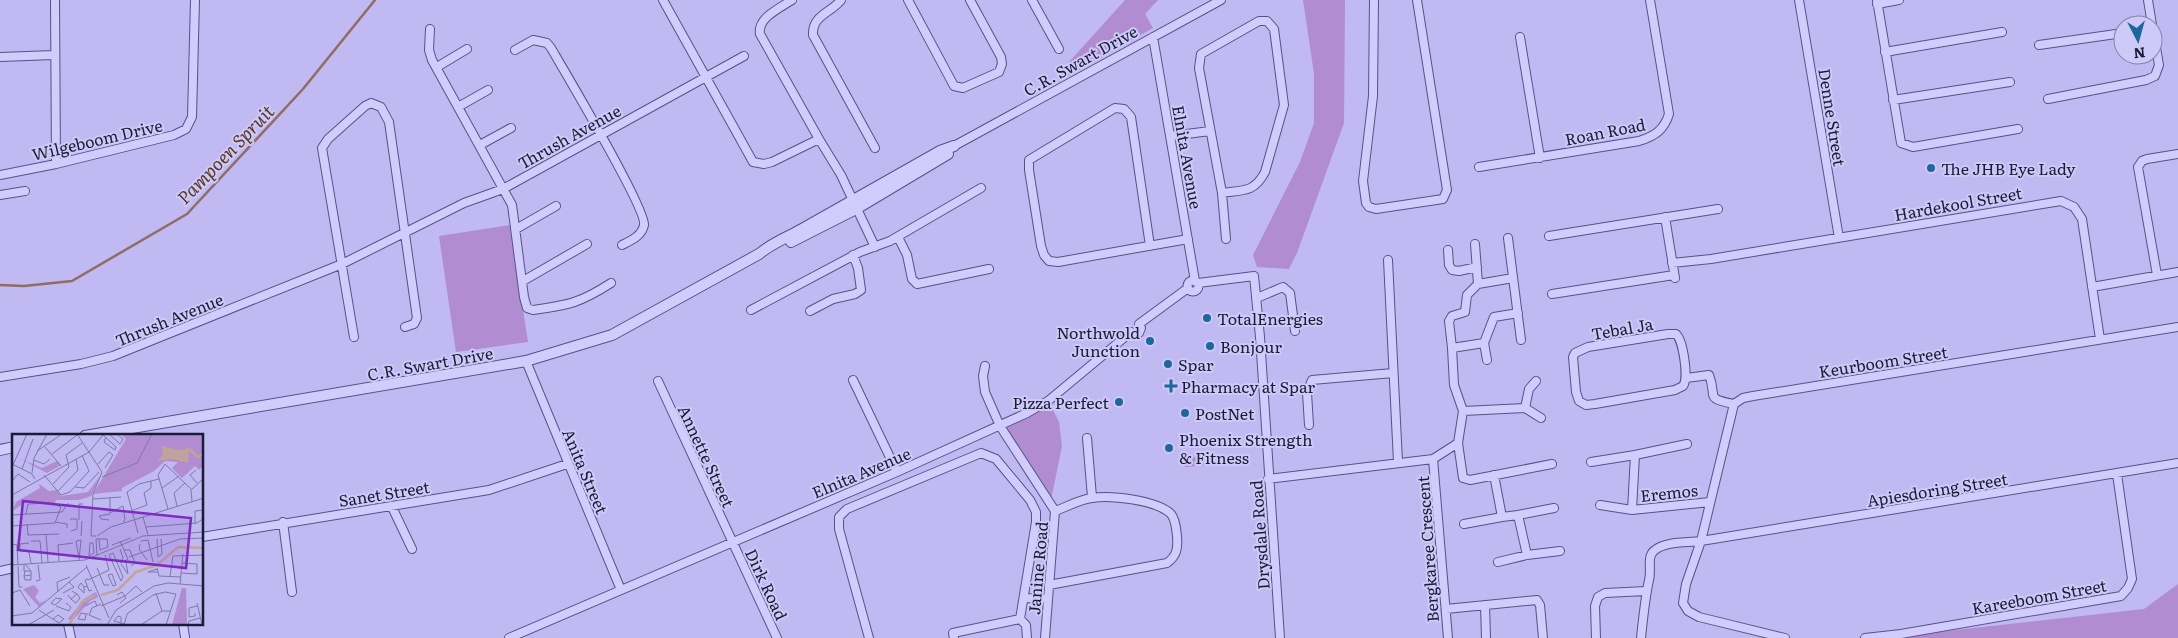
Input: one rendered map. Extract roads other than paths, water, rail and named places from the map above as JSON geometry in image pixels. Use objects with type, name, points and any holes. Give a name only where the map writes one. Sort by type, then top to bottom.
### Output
[{"type":"street","points":[[55,0],[56,164]]},
{"type":"street","name":"Wilgeboom Drive","points":[[0,175],[56,164],[174,135],[186,130],[192,118],[195,0]]},
{"type":"street","points":[[663,0],[753,162],[759,164],[772,162],[819,138]]},
{"type":"street","points":[[792,0],[762,21],[759,28],[760,34],[842,175],[874,247]]},
{"type":"street","points":[[841,0],[816,20],[813,35],[875,148]]},
{"type":"street","points":[[908,0],[951,80],[958,88],[999,72],[1002,64],[997,48],[970,0]]},
{"type":"street","points":[[1032,0],[1058,49]]},
{"type":"street","name":"C.R. Swart Drive","points":[[97,434],[526,362],[612,335],[759,254],[852,199],[940,151],[954,146],[1221,0]]},
{"type":"street","points":[[1374,0],[1373,96],[1363,181],[1366,203],[1369,207],[1376,209],[1443,199],[1447,190],[1417,0]]},
{"type":"street","name":"Roan Road","points":[[1480,168],[1640,141],[1656,134],[1663,128],[1669,114],[1650,0]]},
{"type":"street","name":"Denne Street","points":[[1799,0],[1839,238]]},
{"type":"street","points":[[1899,0],[1877,2],[1900,141],[1908,147],[2018,129]]},
{"type":"street","points":[[2148,0],[2150,15]]},
{"type":"street","points":[[1222,193],[1252,188],[1261,180],[1282,116],[1284,93],[1274,29],[1267,21],[1259,21],[1201,54],[1200,68],[1222,193],[1226,239]]},
{"type":"street","points":[[430,29],[429,50],[512,205],[528,308],[533,310],[577,302],[586,299],[611,283]]},
{"type":"street","points":[[1886,52],[2002,32]]},
{"type":"street","points":[[2039,45],[2113,34]]},
{"type":"street","name":"Elnita Avenue","points":[[509,638],[897,472],[1027,413],[1048,400],[1131,332],[1130,327],[1132,324],[1139,324],[1188,288],[1190,282],[1196,282],[1153,37]]},
{"type":"street","points":[[1520,37],[1540,158]]},
{"type":"street","points":[[515,50],[533,40],[547,44],[600,134],[644,218],[642,231],[622,245]]},
{"type":"street","points":[[437,67],[467,49]]},
{"type":"street","points":[[0,57],[54,55]]},
{"type":"street","name":"Thrush Avenue","points":[[0,377],[106,358],[342,264],[464,203],[503,189],[744,56]]},
{"type":"street","points":[[2048,99],[2146,80],[2156,76],[2159,65]]},
{"type":"street","points":[[1893,100],[2010,82]]},
{"type":"street","points":[[458,107],[488,90]]},
{"type":"street","points":[[354,338],[322,148],[328,139],[365,106],[371,103],[381,107],[389,122],[417,321],[406,327]]},
{"type":"street","points":[[1150,246],[1130,117],[1124,109],[1115,108],[1030,160],[1028,170],[1041,246],[1044,255],[1049,261],[1058,262],[1150,246],[1188,239]]},
{"type":"street","points":[[480,145],[511,128]]},
{"type":"street","points":[[1171,136],[1210,131]]},
{"type":"street","name":"C.R. Swart Drive","points":[[759,254],[805,236],[856,209],[942,158],[954,146]]},
{"type":"street","points":[[2157,276],[2138,167],[2142,160],[2178,154]]},
{"type":"street","points":[[751,310],[854,255],[898,236],[982,188]]},
{"type":"street","points":[[0,195],[25,192]]},
{"type":"street","name":"Hardekool Street","points":[[1672,263],[1711,259],[2051,201],[2061,201],[2074,207],[2082,220],[2100,339]]},
{"type":"street","points":[[516,229],[556,206]]},
{"type":"street","points":[[1549,236],[1718,209]]},
{"type":"street","points":[[1552,294],[1674,277],[1665,217]]},
{"type":"street","points":[[898,236],[909,260],[912,279],[917,284],[988,269]]},
{"type":"street","points":[[1508,238],[1521,340]]},
{"type":"street","points":[[523,281],[587,244]]},
{"type":"street","points":[[1475,244],[1478,284]]},
{"type":"street","points":[[1448,250],[1449,265],[1452,270],[1459,271],[1477,267]]},
{"type":"street","points":[[810,311],[833,299],[855,294],[861,290],[854,255]]},
{"type":"street","points":[[1388,260],[1398,462]]},
{"type":"street","points":[[2092,286],[2178,272]]},
{"type":"street","name":"Drysdale Road","points":[[1196,282],[1254,276],[1280,638]]},
{"type":"street","points":[[1513,278],[1478,284],[1467,295],[1465,312],[1450,318],[1454,385],[1463,411],[1458,443],[1464,479],[1470,480],[1552,464]]},
{"type":"street","points":[[1257,298],[1283,286],[1287,289],[1290,293],[1295,331]]},
{"type":"street","points":[[1487,360],[1484,343],[1494,317],[1518,313]]},
{"type":"street","name":"Keurboom Street","points":[[1734,404],[1743,398],[1753,396],[2178,327]]},
{"type":"street","name":"Tebal Ja","points":[[1676,334],[1681,341],[1686,378],[1683,386],[1675,390],[1586,405],[1580,403],[1578,398],[1573,357],[1580,349],[1676,334]]},
{"type":"street","points":[[1452,348],[1484,343]]},
{"type":"street","name":"Anita Street","points":[[526,362],[621,590]]},
{"type":"street","name":"Janine Road","points":[[985,366],[983,376],[985,392],[1000,426],[1055,511],[1045,638]]},
{"type":"street","points":[[1309,425],[1307,393],[1309,383],[1312,380],[1394,373]]},
{"type":"street","points":[[1686,378],[1708,375],[1713,397],[1716,400],[1734,404],[1701,541],[1684,593],[1683,603],[1686,608],[1699,617],[1785,638]]},
{"type":"street","points":[[853,380],[897,472]]},
{"type":"street","name":"Annette Street","points":[[658,381],[732,542]]},
{"type":"street","points":[[1525,408],[1529,389],[1536,381]]},
{"type":"street","points":[[1463,411],[1525,408],[1541,418]]},
{"type":"street","points":[[1087,438],[1092,498]]},
{"type":"street","points":[[1268,479],[1433,459],[1458,443]]},
{"type":"street","points":[[1591,462],[1687,444]]},
{"type":"street","points":[[868,638],[839,529],[839,517],[846,509],[917,481],[975,454],[987,454],[996,459],[1030,500],[1036,512],[1020,618]]},
{"type":"street","name":"Eremos","points":[[1632,510],[1635,455]]},
{"type":"street","name":"Bergkaree Crescent","points":[[1433,459],[1448,638]]},
{"type":"street","name":"Apiesdoring Street","points":[[1646,591],[1649,580],[1650,558],[1653,551],[1668,545],[2178,463]]},
{"type":"street","name":"Sanet Street","points":[[204,537],[283,522],[392,507],[489,490],[567,464]]},
{"type":"street","name":"Kareeboom Street","points":[[1865,638],[1901,634],[2121,596],[2128,588],[2132,578],[2116,474]]},
{"type":"street","points":[[1494,475],[1502,517]]},
{"type":"street","points":[[1049,585],[1167,563],[1177,553],[1178,546],[1175,523],[1170,513],[1131,499],[1092,498],[1055,511]]},
{"type":"street","name":"Eremos","points":[[1600,505],[1632,510],[1710,502]]},
{"type":"street","points":[[392,507],[412,549]]},
{"type":"street","points":[[1464,524],[1554,508]]},
{"type":"street","points":[[1518,515],[1527,555]]},
{"type":"street","points":[[283,522],[292,592]]},
{"type":"street","name":"Dirk Road","points":[[732,542],[777,638]]},
{"type":"street","points":[[1498,562],[1527,555],[1560,551]]},
{"type":"street","points":[[1596,638],[1595,606],[1598,597],[1606,594],[1646,591],[1641,638]]},
{"type":"street","points":[[1024,598],[1048,599]]},
{"type":"street","points":[[1446,609],[1537,600],[1540,605],[1543,638]]},
{"type":"street","points":[[1484,605],[1486,638]]},
{"type":"street","points":[[954,638],[953,633],[1020,618]]},
{"type":"street","points":[[1020,618],[1026,625],[1027,638]]},
{"type":"waterway","name":"Pampoen Spruit","points":[[0,285],[24,286],[72,281],[187,214],[303,89],[375,0]]},
{"type":"place","name":"The JHB Eye Lady","points":[[1931,168]]},
{"type":"place","name":"TotalEnergies","points":[[1207,318]]},
{"type":"place","name":"Northwold Junction","points":[[1150,341]]},
{"type":"place","name":"Bonjour","points":[[1210,346]]},
{"type":"place","name":"Spar","points":[[1168,364]]},
{"type":"place","name":"Pharmacy at Spar","points":[[1171,386]]},
{"type":"place","name":"Pizza Perfect","points":[[1119,402]]},
{"type":"place","name":"PostNet","points":[[1185,413]]},
{"type":"place","name":"Phoenix Strength & Fitness","points":[[1169,448]]}]
